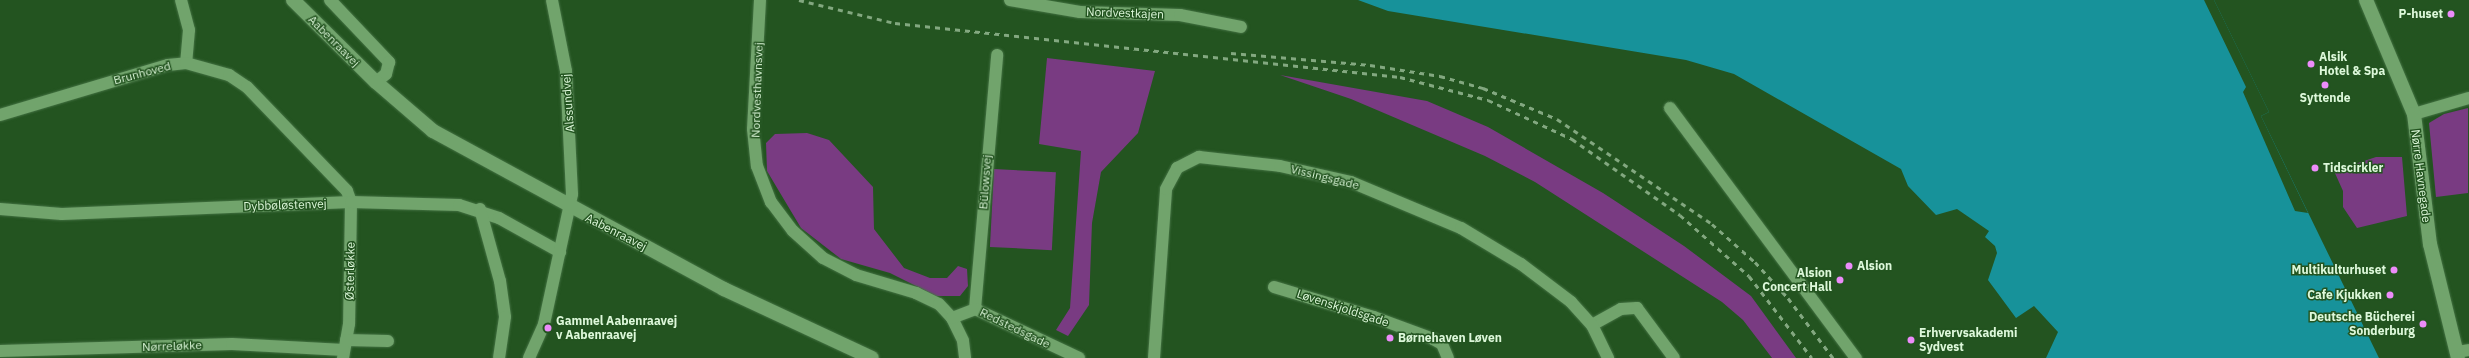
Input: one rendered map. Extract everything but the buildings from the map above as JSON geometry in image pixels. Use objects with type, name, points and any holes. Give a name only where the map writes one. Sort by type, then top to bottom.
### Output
[{"type":"street","points":[[180,0],[188,30],[186,63]]},
{"type":"street","name":"Aabenraavej","points":[[293,0],[376,82],[433,131],[568,207],[724,289],[872,358]]},
{"type":"street","name":"Aabenraavej","points":[[330,0],[389,62],[386,74],[376,82]]},
{"type":"street","name":"Alssundvej","points":[[529,358],[544,324],[560,252],[568,207],[572,159],[566,71],[552,0]]},
{"type":"street","name":"Nordvesthavnsvej","points":[[760,0],[753,129],[757,166],[771,202],[793,231],[823,258],[856,275],[916,293],[939,304],[952,318],[963,341],[965,358]]},
{"type":"street","name":"Nordvestkajen","points":[[1010,0],[1180,15],[1241,27]]},
{"type":"street","name":"Nørre Havnegade","points":[[2366,0],[2414,114],[2430,244],[2461,353]]},
{"type":"street","name":"Bülowsvej","points":[[975,309],[997,55]]},
{"type":"street","name":"Brunhoved","points":[[0,115],[168,65],[186,63],[211,67],[247,87],[347,191],[351,202]]},
{"type":"street","points":[[2414,114],[2469,98]]},
{"type":"street","points":[[1670,108],[1856,358]]},
{"type":"street","name":"Vissingsgade","points":[[1154,358],[1166,189],[1177,168],[1199,157],[1280,166],[1351,182],[1395,198],[1461,228],[1521,264],[1571,302],[1592,325],[1608,358]]},
{"type":"street","name":"Dybbøløstenvej","points":[[0,209],[62,214],[351,202],[480,209],[560,252]]},
{"type":"street","name":"Østerløkke","points":[[344,349],[349,324],[351,202]]},
{"type":"street","points":[[480,209],[500,281],[505,317],[499,358]]},
{"type":"street","name":"Løvenskjoldsgade","points":[[1274,287],[1374,317],[1433,339],[1442,344],[1448,358]]},
{"type":"street","points":[[1592,325],[1621,309],[1637,308],[1674,358]]},
{"type":"street","name":"Redstedsgade","points":[[952,318],[975,309],[1079,358]]},
{"type":"street","points":[[344,349],[388,342]]},
{"type":"street","name":"Nørreløkke","points":[[0,351],[232,344],[344,349]]},
{"type":"shaded area","points":[[1047,58],[1155,71],[1138,133],[1101,172],[1092,223],[1089,305],[1068,336],[1056,330],[1070,308],[1081,151],[1039,144]]},
{"type":"shaded area","points":[[1280,75],[1427,101],[1488,127],[1603,193],[1684,246],[1751,296],[1796,358],[1772,358],[1743,320],[1722,302],[1535,182],[1485,156],[1351,99]]},
{"type":"shaded area","points":[[2468,108],[2468,193],[2436,197],[2429,123],[2444,114]]},
{"type":"shaded area","points":[[807,133],[829,140],[873,187],[874,229],[904,268],[930,278],[947,278],[958,266],[967,269],[968,286],[960,296],[936,296],[890,273],[841,259],[801,228],[767,171],[766,143],[775,134]]},
{"type":"shaded area","points":[[2376,157],[2402,157],[2407,216],[2357,228],[2343,207],[2343,191],[2334,171]]},
{"type":"shaded area","points":[[994,169],[1056,172],[1052,250],[990,247]]},
{"type":"water","points":[[1358,0],[2214,0],[2269,112],[2261,116],[2379,358],[2046,358],[2058,332],[2034,306],[2016,318],[1988,280],[1997,253],[1995,246],[1985,237],[1989,231],[1957,209],[1936,215],[1908,186],[1901,169],[1734,74],[1686,60],[1388,11]]},
{"type":"pier","points":[[2204,0],[2214,0],[2269,112],[2261,116],[2308,213],[2295,211],[2243,92],[2246,87]]},
{"type":"railway","points":[[799,0],[895,23],[1400,77],[1488,100],[1572,139],[1680,215],[1749,276],[1812,358]]},
{"type":"railway","points":[[1231,53],[1370,65],[1440,76],[1483,88],[1557,119],[1712,224],[1755,262],[1788,298],[1833,358]]},
{"type":"place","name":"P-huset","points":[[2451,14]]},
{"type":"place","name":"Alsik Hotel & Spa","points":[[2311,64]]},
{"type":"place","name":"Syttende","points":[[2325,85]]},
{"type":"place","name":"Tidscirkler","points":[[2315,168]]},
{"type":"place","name":"Alsion","points":[[1849,266]]},
{"type":"place","name":"Multikulturhuset","points":[[2394,270]]},
{"type":"place","name":"Alsion Concert Hall","points":[[1840,280]]},
{"type":"place","name":"Cafe Kjukken","points":[[2390,295]]},
{"type":"place","name":"Deutsche Bücherei Sonderburg","points":[[2423,324]]},
{"type":"place","name":"Gammel Aabenraavej v Aabenraavej","points":[[548,328]]},
{"type":"place","name":"Børnehaven Løven","points":[[1390,338]]},
{"type":"place","name":"Erhvervsakademi Sydvest","points":[[1911,340]]}]
